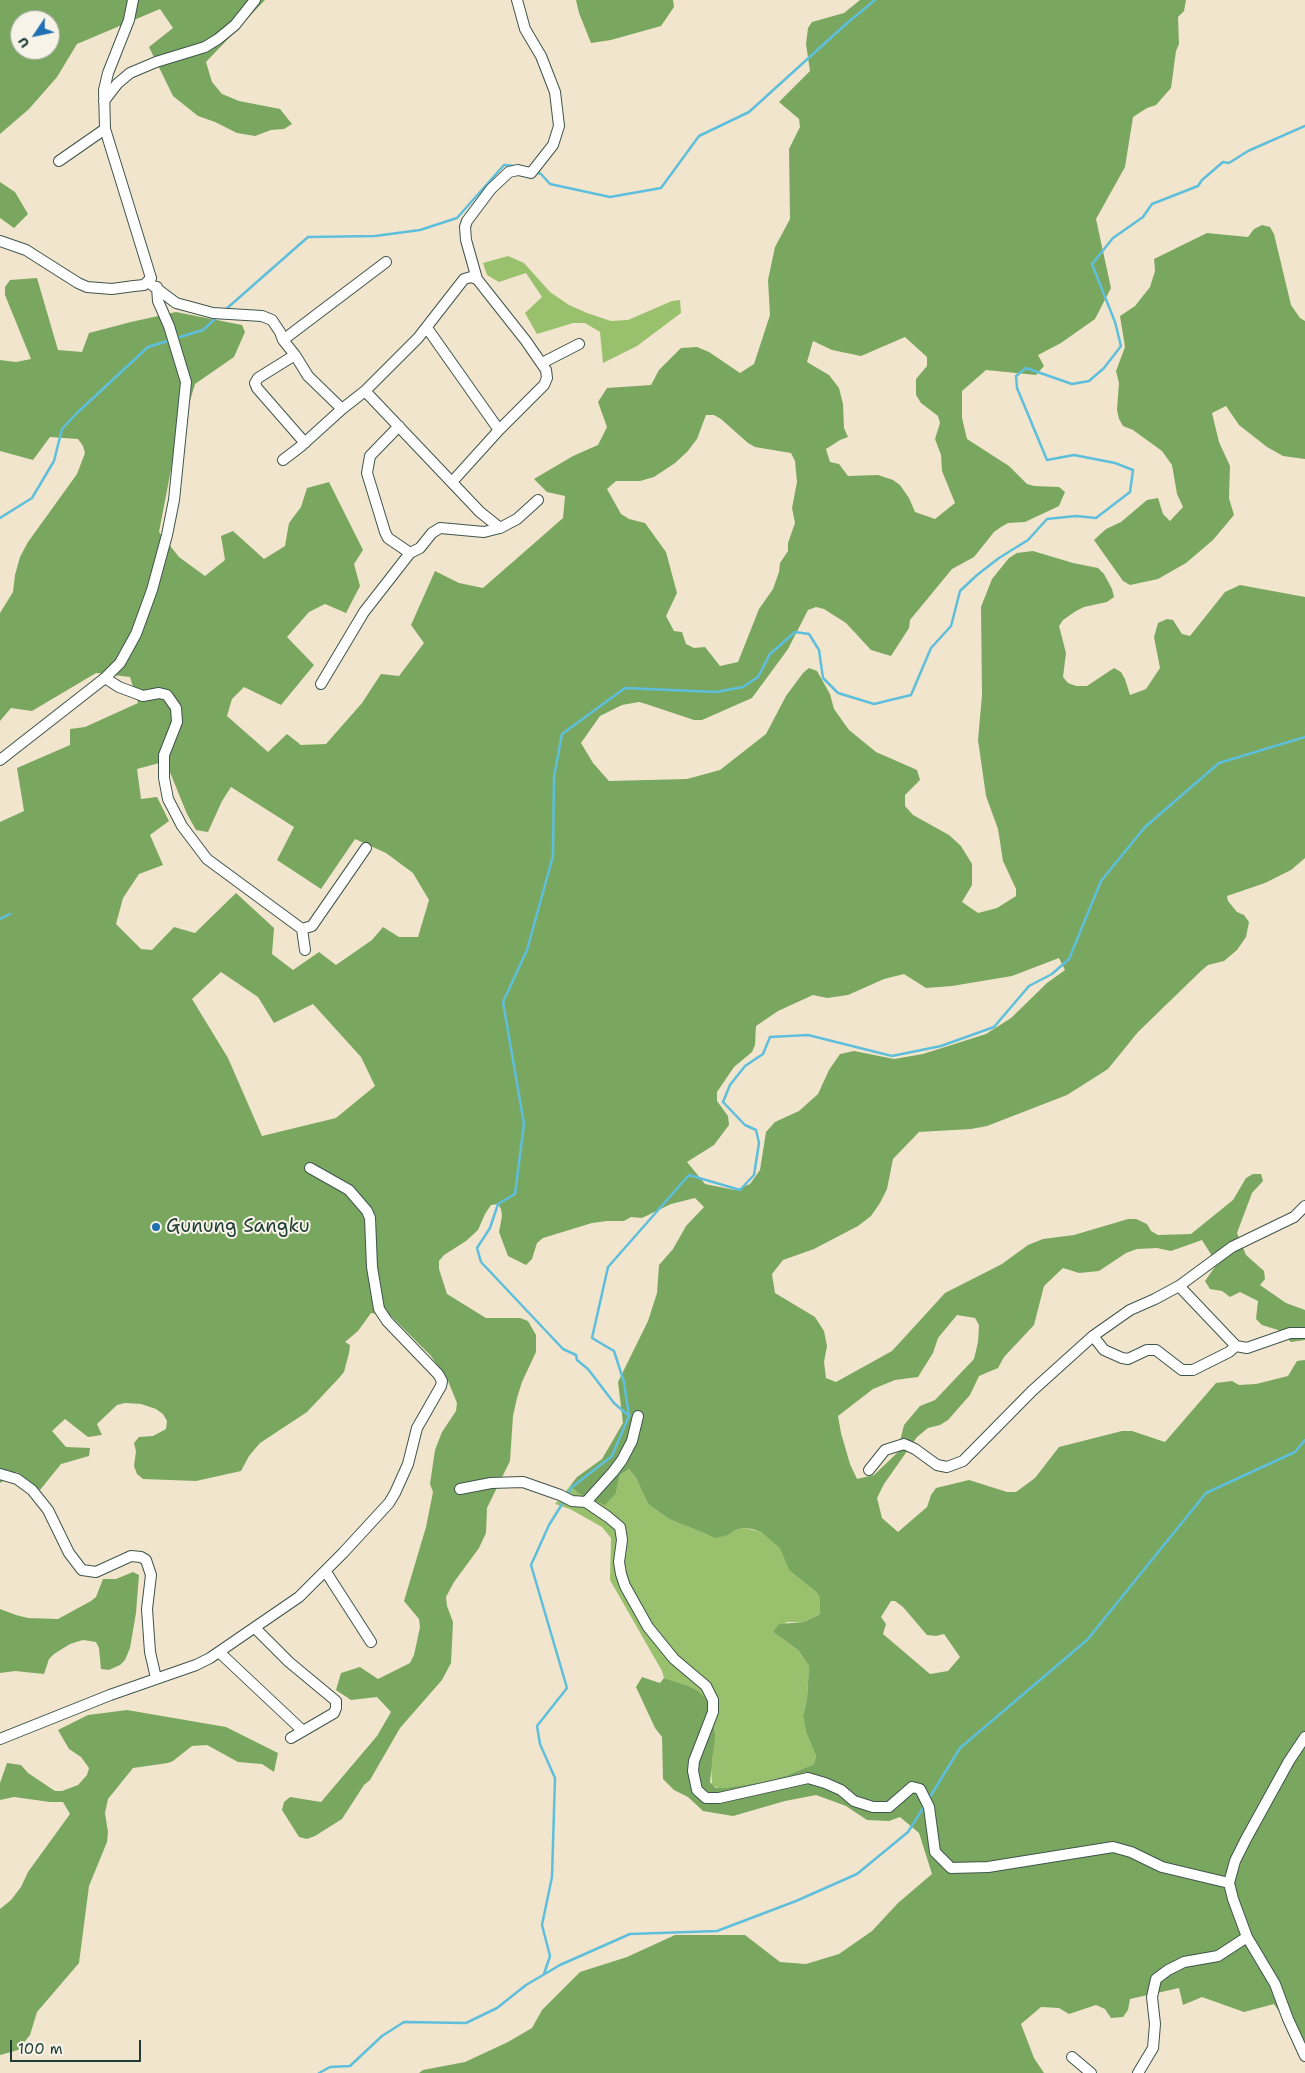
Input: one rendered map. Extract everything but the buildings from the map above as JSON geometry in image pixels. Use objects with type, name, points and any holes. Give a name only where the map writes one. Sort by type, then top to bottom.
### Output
[{"type":"street","points":[[0,760],[105,678],[120,663],[136,634],[152,590],[167,535],[174,500],[186,382],[175,343],[158,302],[147,258],[105,129],[104,90],[108,73],[129,20],[133,0]]},
{"type":"street","points":[[104,101],[117,84],[130,73],[156,62],[206,48],[234,25],[255,0]]},
{"type":"street","points":[[452,482],[544,384],[547,378],[546,370],[542,363],[477,279],[466,240],[465,227],[467,222],[491,189],[509,172],[518,170],[533,171],[553,145],[557,136],[557,103],[548,71],[525,29],[517,0]]},
{"type":"street","points":[[59,161],[105,129]]},
{"type":"street","points":[[0,241],[26,250],[78,284],[87,287],[112,289],[153,284],[176,303],[213,313],[267,318],[276,324],[283,340],[308,376],[342,409]]},
{"type":"street","points":[[283,340],[386,262]]},
{"type":"street","points":[[283,460],[364,391],[427,328],[464,280],[471,277],[477,279]]},
{"type":"street","points":[[427,328],[499,430]]},
{"type":"street","points":[[542,363],[579,344]]},
{"type":"street","points":[[295,355],[258,378],[255,383],[257,388],[305,443]]},
{"type":"street","points":[[364,391],[480,512],[500,528]]},
{"type":"street","points":[[399,426],[370,456],[367,473],[388,538],[410,553]]},
{"type":"street","points":[[321,684],[364,612],[410,553],[420,548],[432,533],[440,528],[484,532],[500,528],[517,519],[538,500]]},
{"type":"street","points":[[105,678],[119,687],[143,696],[160,693],[167,695],[176,708],[177,722],[164,756],[164,778],[168,799],[182,826],[207,859],[302,929],[305,950]]},
{"type":"street","points":[[302,929],[312,926],[366,848]]},
{"type":"street","points":[[0,1739],[156,1678],[196,1665],[219,1652],[299,1597],[326,1572],[395,1493],[408,1464],[417,1428],[442,1381],[438,1374],[387,1321],[379,1309],[372,1267],[370,1218],[367,1211],[349,1190],[310,1168]]},
{"type":"street","points":[[869,1470],[886,1450],[904,1444],[915,1449],[936,1465],[947,1467],[962,1461],[1032,1390],[1093,1336],[1130,1310],[1178,1286],[1232,1248],[1294,1217],[1305,1206]]},
{"type":"street","points":[[1178,1286],[1236,1346],[1247,1348],[1290,1333],[1305,1333]]},
{"type":"street","points":[[1093,1336],[1104,1350],[1122,1358],[1128,1358],[1147,1350],[1156,1350],[1182,1370],[1193,1370],[1229,1352],[1236,1346]]},
{"type":"street","points":[[586,1502],[622,1460],[632,1441],[638,1416]]},
{"type":"street","points":[[0,1474],[17,1479],[32,1490],[48,1510],[69,1553],[82,1570],[96,1572],[131,1556],[141,1556],[146,1560],[151,1575],[147,1609],[150,1652],[156,1678]]},
{"type":"street","points":[[460,1489],[491,1483],[523,1482],[572,1501],[586,1502],[620,1527],[622,1534],[619,1562],[621,1574],[648,1627],[674,1659],[701,1680],[710,1693],[714,1706],[713,1712],[694,1761],[693,1771],[695,1786],[700,1794],[706,1798],[719,1798],[808,1778],[841,1790],[854,1801],[873,1807],[889,1807],[912,1788],[920,1789],[929,1807],[935,1852],[950,1868],[988,1867],[1114,1848],[1131,1852],[1162,1867],[1230,1883]]},
{"type":"street","points":[[326,1572],[371,1642]]},
{"type":"street","points":[[255,1628],[289,1662],[336,1700],[334,1713],[291,1738]]},
{"type":"street","points":[[219,1652],[303,1730]]},
{"type":"street","points":[[1305,1737],[1289,1761],[1235,1860],[1230,1883],[1233,1899],[1247,1937],[1275,1984],[1305,2056]]},
{"type":"street","points":[[1138,2073],[1153,2048],[1155,2024],[1152,1997],[1156,1979],[1184,1962],[1218,1956],[1247,1937]]},
{"type":"street","points":[[1072,2057],[1091,2073]]},
{"type":"green space","points":[[0,0],[265,0],[206,62],[212,82],[222,94],[239,101],[280,109],[292,124],[284,129],[271,130],[255,136],[237,133],[198,116],[173,96],[149,47],[173,28],[160,9],[77,44],[57,77],[29,109],[0,134]]},
{"type":"green space","points":[[576,0],[673,0],[674,7],[661,26],[611,40],[591,43]]},
{"type":"green space","points":[[860,0],[1186,0],[1184,11],[1178,17],[1179,44],[1176,51],[1171,88],[1156,105],[1147,108],[1133,117],[1125,167],[1096,219],[1111,288],[1095,319],[1061,343],[1038,355],[1044,366],[1036,375],[986,370],[962,391],[962,418],[967,439],[1009,466],[1027,484],[1059,487],[1065,492],[1059,506],[1025,522],[1008,523],[1001,527],[994,532],[974,557],[952,569],[910,620],[909,628],[891,656],[871,650],[846,623],[824,609],[816,607],[808,610],[788,649],[752,698],[702,720],[694,720],[639,702],[622,705],[600,716],[581,743],[593,763],[609,781],[687,779],[720,770],[766,734],[786,696],[803,673],[809,668],[817,671],[830,694],[834,709],[849,730],[876,752],[917,770],[920,780],[905,795],[905,806],[913,815],[949,835],[961,846],[972,864],[972,885],[962,902],[978,913],[997,908],[1016,896],[1016,889],[1003,861],[998,829],[986,796],[978,740],[982,695],[981,607],[992,579],[1009,558],[1017,553],[1033,551],[1098,568],[1104,574],[1114,597],[1107,602],[1084,607],[1076,611],[1063,620],[1059,626],[1066,653],[1063,677],[1068,683],[1076,686],[1087,686],[1114,668],[1121,672],[1130,695],[1146,689],[1160,668],[1154,637],[1158,623],[1167,619],[1173,620],[1182,634],[1190,636],[1225,592],[1240,585],[1305,597],[1305,858],[1291,870],[1265,883],[1227,896],[1228,901],[1237,912],[1244,915],[1249,922],[1246,937],[1237,950],[1224,961],[1208,965],[1202,970],[1138,1032],[1108,1069],[1067,1095],[987,1126],[971,1129],[919,1132],[893,1159],[887,1189],[871,1216],[858,1226],[814,1249],[783,1260],[772,1274],[775,1293],[815,1317],[824,1331],[827,1346],[824,1362],[826,1378],[836,1382],[892,1351],[945,1293],[1002,1264],[1028,1245],[1043,1239],[1074,1235],[1128,1219],[1136,1219],[1147,1224],[1151,1231],[1158,1235],[1191,1234],[1233,1200],[1246,1178],[1253,1174],[1261,1174],[1263,1181],[1252,1193],[1237,1233],[1246,1255],[1264,1271],[1265,1279],[1260,1285],[1286,1303],[1305,1310],[1305,1340],[1291,1342],[1278,1330],[1262,1325],[1256,1319],[1258,1301],[1240,1292],[1230,1297],[1222,1291],[1210,1289],[1205,1281],[1217,1264],[1202,1240],[1171,1251],[1157,1248],[1137,1249],[1126,1253],[1099,1271],[1079,1273],[1063,1268],[1044,1286],[1034,1325],[1004,1357],[998,1368],[979,1376],[970,1395],[948,1420],[940,1425],[928,1428],[917,1437],[884,1484],[877,1498],[882,1518],[898,1532],[927,1507],[931,1495],[936,1488],[969,1480],[1007,1492],[1016,1492],[1035,1478],[1059,1447],[1122,1431],[1132,1431],[1165,1442],[1216,1383],[1232,1381],[1239,1385],[1256,1384],[1288,1376],[1297,1361],[1305,1360],[1305,2046],[1295,2022],[1280,2013],[1274,2004],[1244,2012],[1202,1997],[1183,2005],[1179,1988],[1130,1999],[1128,2010],[1123,2017],[1111,2018],[1105,2009],[1096,2005],[1069,2014],[1059,2008],[1041,2007],[1021,2024],[1034,2058],[1044,2073],[419,2073],[423,2070],[465,2062],[508,2042],[532,2028],[542,2010],[580,1972],[627,1957],[675,1935],[745,1935],[780,1962],[806,1964],[839,1954],[872,1931],[898,1903],[932,1874],[919,1833],[900,1817],[889,1821],[867,1820],[846,1806],[816,1795],[785,1801],[733,1816],[703,1811],[688,1797],[674,1790],[663,1779],[662,1737],[655,1728],[636,1687],[642,1677],[660,1683],[664,1678],[686,1685],[698,1691],[709,1702],[715,1735],[710,1782],[716,1788],[762,1782],[788,1775],[814,1764],[816,1756],[806,1732],[803,1716],[807,1699],[809,1666],[798,1650],[773,1632],[779,1624],[804,1622],[820,1614],[820,1598],[816,1592],[789,1570],[780,1548],[761,1532],[752,1529],[735,1530],[728,1535],[716,1538],[669,1519],[648,1504],[636,1478],[629,1469],[620,1475],[616,1493],[605,1505],[578,1493],[570,1486],[577,1477],[602,1459],[623,1423],[618,1382],[648,1321],[657,1293],[659,1265],[673,1249],[686,1226],[704,1207],[695,1198],[671,1204],[642,1218],[631,1217],[624,1221],[592,1223],[543,1238],[537,1243],[532,1259],[526,1265],[508,1256],[499,1232],[502,1216],[501,1209],[498,1204],[491,1205],[478,1230],[466,1241],[444,1255],[439,1261],[439,1269],[447,1294],[486,1318],[520,1318],[528,1321],[536,1335],[536,1352],[517,1398],[513,1416],[510,1461],[487,1508],[486,1533],[479,1548],[454,1582],[446,1597],[453,1622],[451,1663],[442,1680],[400,1728],[370,1780],[364,1785],[342,1819],[315,1836],[307,1839],[299,1837],[282,1810],[284,1802],[290,1797],[321,1802],[377,1736],[391,1712],[377,1697],[351,1700],[336,1690],[341,1673],[360,1667],[378,1679],[410,1663],[414,1655],[420,1627],[419,1619],[404,1601],[426,1527],[433,1492],[430,1484],[435,1450],[442,1432],[456,1411],[457,1403],[448,1381],[431,1356],[391,1316],[371,1313],[358,1331],[345,1342],[350,1345],[344,1372],[307,1412],[260,1443],[249,1456],[241,1471],[196,1481],[143,1479],[137,1474],[134,1466],[136,1451],[134,1443],[139,1437],[153,1436],[166,1429],[167,1421],[163,1414],[156,1409],[141,1404],[125,1403],[117,1405],[97,1424],[102,1435],[88,1437],[65,1419],[52,1431],[66,1447],[90,1448],[89,1456],[61,1464],[40,1490],[17,1472],[0,1483],[0,822],[24,811],[17,768],[70,745],[70,729],[85,727],[138,703],[130,677],[96,673],[32,711],[11,708],[0,721],[0,613],[13,592],[20,557],[28,542],[77,474],[85,453],[78,439],[50,437],[33,460],[0,451],[0,360],[16,362],[31,359],[5,295],[5,287],[10,280],[37,278],[58,350],[82,352],[89,333],[176,312],[242,325],[245,332],[234,357],[195,384],[174,454],[159,532],[179,557],[205,576],[225,560],[221,536],[233,531],[264,559],[285,546],[289,523],[301,507],[307,488],[329,482],[363,550],[354,564],[360,586],[346,613],[325,604],[309,612],[287,637],[314,665],[281,705],[244,687],[232,699],[227,716],[268,752],[287,734],[301,745],[326,744],[362,703],[381,674],[399,676],[424,643],[411,625],[435,571],[459,583],[483,588],[563,518],[565,496],[547,492],[534,479],[573,456],[598,445],[607,427],[598,402],[607,388],[651,385],[659,370],[681,348],[697,347],[709,352],[740,373],[754,364],[770,315],[768,280],[775,247],[790,219],[789,149],[800,127],[799,119],[779,102],[810,71],[806,44],[808,28],[812,22],[844,13]],"holes":[[[905,337],[927,357],[927,366],[916,379],[916,395],[921,403],[938,416],[940,423],[935,439],[941,455],[942,471],[955,503],[935,519],[915,512],[909,498],[900,485],[893,480],[878,475],[848,476],[839,464],[830,462],[826,449],[848,437],[844,428],[843,404],[839,388],[829,375],[807,362],[813,341],[832,350],[861,356]],[[706,415],[714,415],[755,447],[791,453],[795,461],[797,482],[792,508],[795,523],[788,543],[788,551],[780,563],[773,589],[759,609],[738,662],[720,666],[705,647],[694,648],[686,644],[682,632],[674,631],[666,616],[677,593],[666,552],[645,523],[629,519],[621,514],[607,489],[616,481],[640,481],[654,477],[675,463],[697,439]],[[167,761],[187,814],[196,830],[208,832],[222,801],[231,787],[294,827],[277,860],[321,889],[355,839],[386,853],[413,873],[429,900],[418,937],[399,937],[383,927],[372,940],[336,965],[319,952],[293,970],[272,954],[274,928],[236,893],[195,933],[174,927],[152,950],[141,949],[116,924],[123,898],[139,874],[163,865],[150,835],[169,821],[157,797],[141,799],[137,769]],[[1059,958],[1065,970],[1047,983],[1011,1018],[986,1034],[923,1054],[894,1059],[854,1051],[840,1054],[829,1070],[818,1094],[799,1111],[775,1122],[766,1132],[760,1170],[750,1184],[735,1190],[705,1184],[687,1162],[714,1145],[729,1125],[728,1116],[717,1101],[717,1092],[734,1067],[752,1052],[755,1045],[756,1026],[778,1011],[813,995],[827,998],[848,995],[884,979],[904,974],[926,988],[952,986],[1012,976]],[[221,972],[258,997],[274,1023],[313,1004],[361,1057],[375,1086],[336,1118],[262,1136],[228,1058],[192,999]],[[957,1315],[975,1318],[979,1325],[974,1359],[935,1400],[920,1406],[904,1425],[897,1453],[874,1475],[857,1479],[850,1464],[838,1416],[873,1389],[895,1380],[918,1377],[933,1353],[938,1338]],[[891,1601],[895,1601],[903,1607],[927,1635],[936,1636],[944,1634],[960,1657],[948,1671],[930,1674],[883,1634],[886,1624],[881,1617]]]},
{"type":"green space","points":[[0,182],[15,192],[28,214],[14,228],[0,218]]},
{"type":"green space","points":[[1262,225],[1270,227],[1274,234],[1291,305],[1300,318],[1305,321],[1305,459],[1283,456],[1267,447],[1239,425],[1226,406],[1212,413],[1219,442],[1230,466],[1229,498],[1234,515],[1213,540],[1186,563],[1158,579],[1130,585],[1123,581],[1094,540],[1106,529],[1121,522],[1147,500],[1158,498],[1163,514],[1170,521],[1183,507],[1177,494],[1172,465],[1162,451],[1133,430],[1123,426],[1119,419],[1117,410],[1119,383],[1116,371],[1125,347],[1120,316],[1135,306],[1150,287],[1155,271],[1154,259],[1207,233],[1248,237],[1254,229]]},
{"type":"green space","points":[[508,256],[524,263],[550,292],[569,305],[611,321],[628,320],[672,301],[680,300],[681,313],[637,346],[603,363],[600,332],[585,323],[573,323],[537,334],[525,313],[542,297],[526,273],[499,282],[487,275],[483,263]]},
{"type":"green space","points":[[629,1469],[636,1478],[648,1504],[669,1519],[709,1535],[728,1535],[735,1530],[744,1528],[761,1532],[781,1548],[789,1570],[816,1592],[820,1598],[820,1614],[804,1622],[787,1622],[773,1632],[798,1650],[809,1666],[807,1699],[803,1716],[806,1732],[816,1756],[814,1764],[788,1775],[762,1782],[720,1789],[712,1785],[711,1765],[713,1757],[686,1685],[664,1678],[662,1671],[610,1580],[611,1538],[602,1527],[570,1509],[555,1504],[570,1486],[578,1493],[616,1493],[620,1475]]},
{"type":"green space","points":[[133,1572],[139,1575],[136,1613],[130,1648],[125,1660],[120,1665],[109,1670],[101,1669],[99,1648],[96,1642],[83,1640],[70,1644],[54,1654],[49,1659],[44,1674],[15,1671],[0,1673],[0,1609],[28,1618],[58,1619],[96,1597],[103,1579],[116,1579]]},
{"type":"green space","points":[[127,1710],[226,1727],[278,1753],[274,1772],[262,1764],[238,1762],[207,1745],[192,1746],[168,1763],[133,1768],[108,1799],[105,1813],[108,1832],[107,1842],[89,1886],[79,1963],[37,2012],[30,2035],[18,2050],[0,2055],[0,1909],[11,1900],[21,1887],[28,1872],[70,1814],[63,1802],[14,1797],[0,1800],[0,1783],[7,1763],[21,1765],[28,1773],[55,1791],[62,1791],[78,1785],[87,1775],[89,1768],[81,1757],[69,1749],[58,1730],[88,1715]]},
{"type":"waterway","points":[[536,172],[541,174],[550,184],[610,197],[661,188],[699,136],[749,112],[875,0]]},
{"type":"waterway","points":[[629,1416],[614,1403],[588,1369],[577,1360],[576,1355],[563,1349],[481,1262],[477,1248],[490,1228],[498,1204],[515,1194],[524,1124],[503,1002],[527,950],[553,856],[554,777],[562,734],[625,688],[716,692],[743,687],[758,677],[770,654],[795,632],[809,634],[819,650],[823,678],[838,693],[874,704],[911,695],[931,648],[951,626],[960,591],[977,575],[999,558],[1028,540],[1047,519],[1076,516],[1096,518],[1130,492],[1133,470],[1115,463],[1074,455],[1047,460],[1017,388],[1016,376],[1026,368],[1072,384],[1089,381],[1104,368],[1121,346],[1115,322],[1092,264],[1113,238],[1143,217],[1152,204],[1198,186],[1202,180],[1223,162],[1229,163],[1248,151],[1305,126]]},
{"type":"waterway","points":[[225,310],[308,237],[375,236],[420,230],[457,218],[504,165],[516,166]]},
{"type":"waterway","points":[[177,338],[203,330],[217,317]]},
{"type":"waterway","points":[[0,518],[32,498],[54,461],[62,429],[77,413],[148,347],[171,340]]},
{"type":"waterway","points":[[567,1496],[572,1487],[612,1456],[629,1416],[624,1382],[614,1351],[592,1338],[608,1267],[689,1175],[740,1190],[754,1175],[759,1143],[756,1130],[745,1125],[723,1102],[730,1085],[745,1066],[763,1054],[770,1037],[808,1035],[892,1056],[941,1046],[994,1027],[1029,986],[1052,974],[1069,959],[1101,881],[1145,827],[1219,763],[1305,737]]},
{"type":"waterway","points":[[0,919],[10,914]]},
{"type":"waterway","points":[[928,1800],[960,1748],[1087,1640],[1206,1493],[1295,1452],[1305,1440]]},
{"type":"waterway","points":[[544,1974],[550,1956],[542,1925],[552,1877],[555,1778],[540,1744],[537,1726],[567,1688],[531,1565],[549,1525],[564,1501]]},
{"type":"waterway","points":[[319,2073],[330,2067],[350,2066],[382,2036],[404,2022],[466,2023],[497,2008],[526,1985],[560,1965],[630,1934],[717,1931],[796,1901],[857,1874],[908,1832],[925,1805]]},
{"type":"place","name":"Gunung Sangku","points":[[156,1227]]}]
